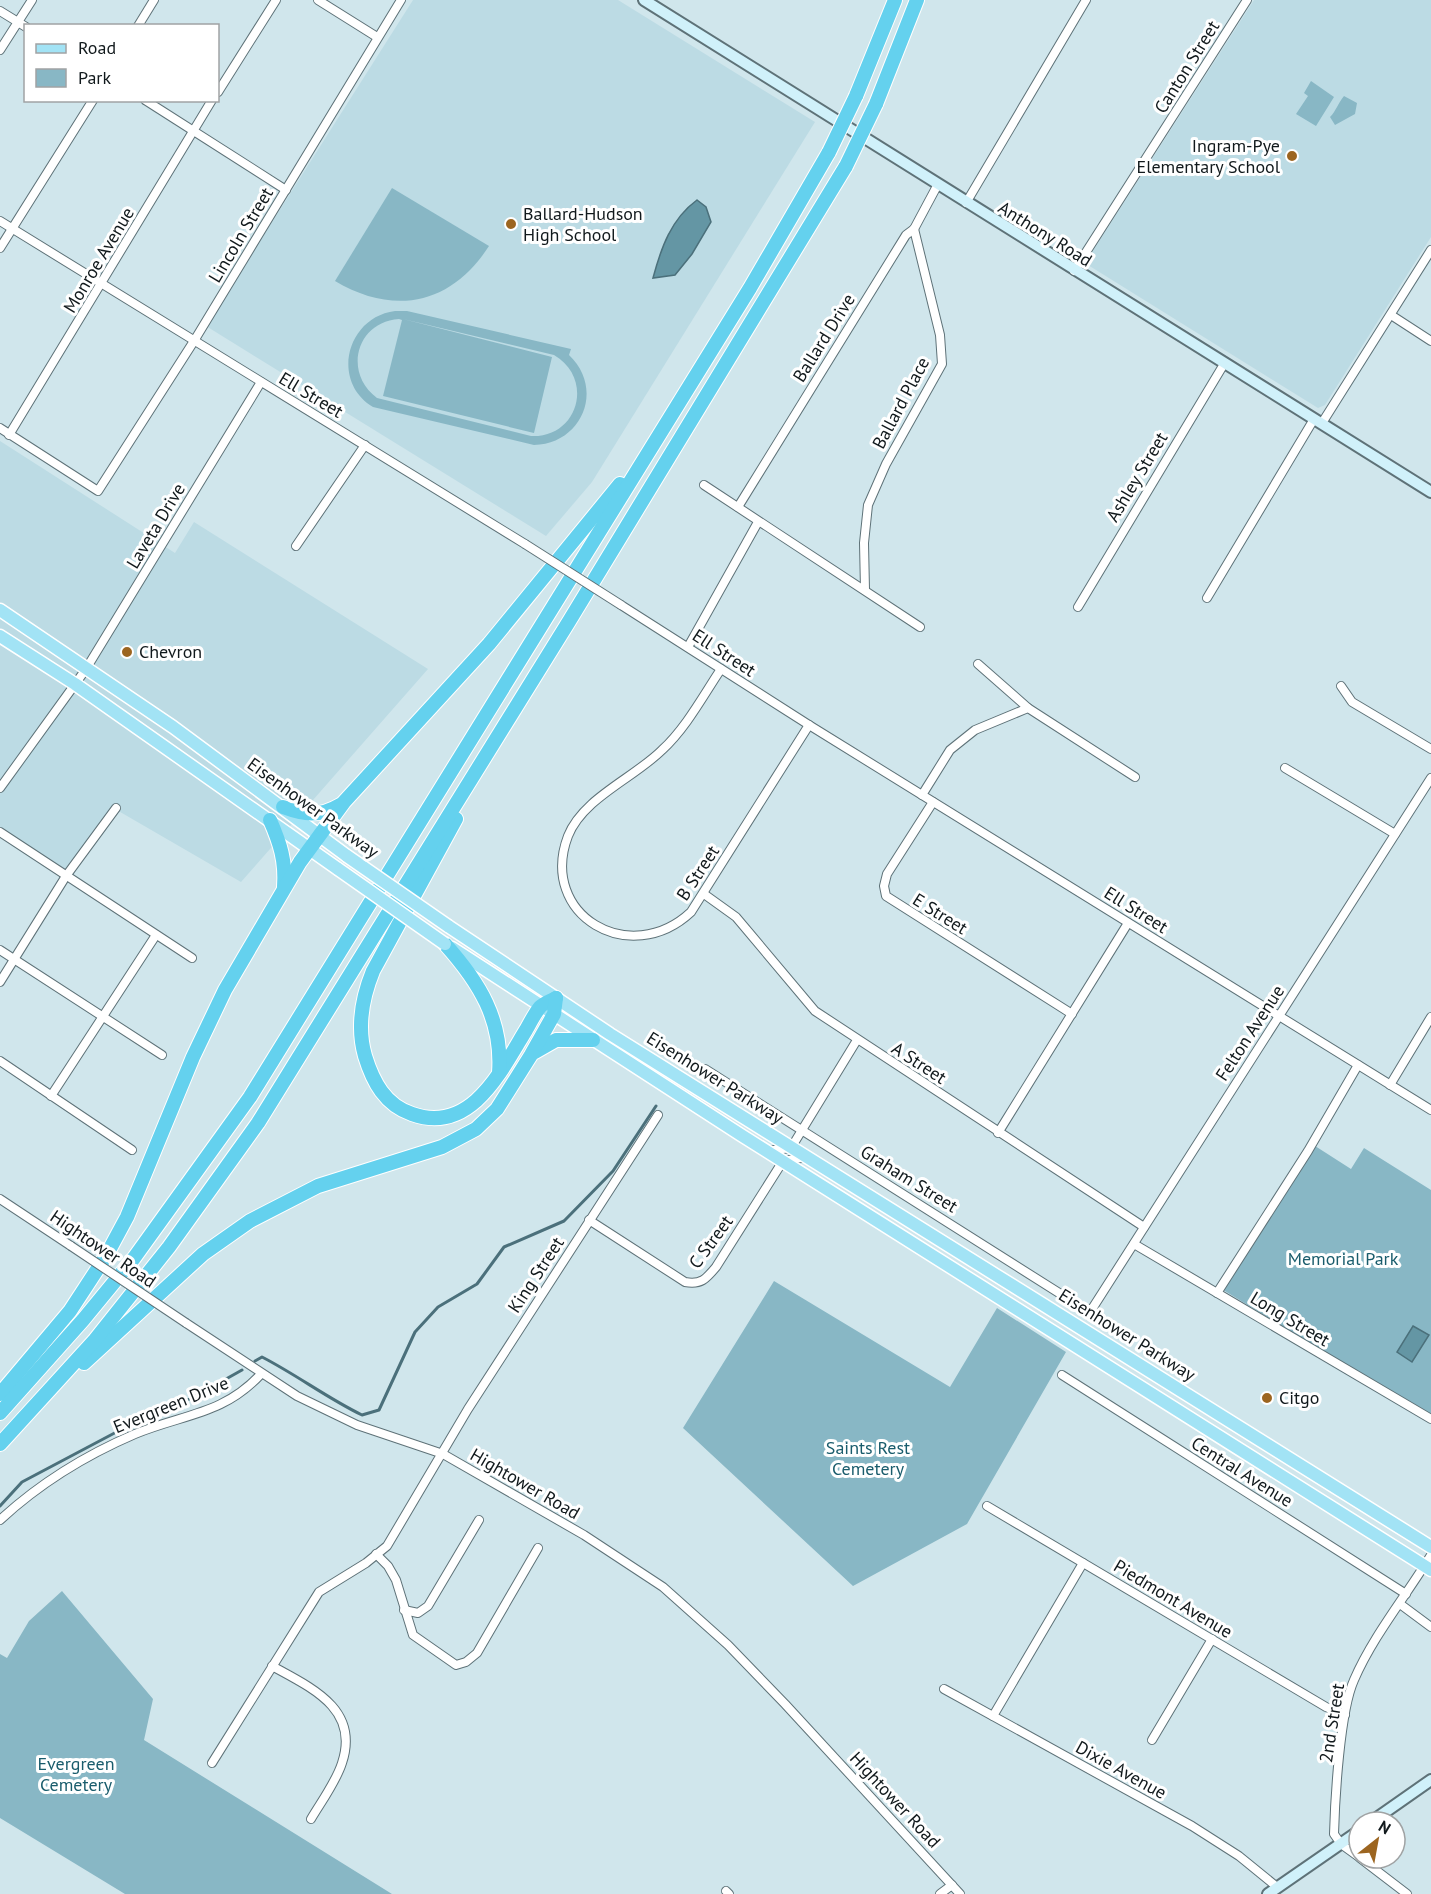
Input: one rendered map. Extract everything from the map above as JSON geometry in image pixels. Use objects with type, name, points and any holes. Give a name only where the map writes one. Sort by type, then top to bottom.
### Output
[{"type":"highway","points":[[0,1413],[83,1320],[134,1258],[228,1129],[342,950],[790,221],[829,152],[856,96],[895,0]]},
{"type":"highway","points":[[0,1444],[94,1341],[203,1203],[306,1048],[846,166],[876,104],[917,4]]},
{"type":"highway","points":[[0,1394],[70,1311],[106,1256],[127,1217],[220,999],[284,888],[310,848],[344,802],[489,644],[652,445]]},
{"type":"highway","points":[[484,760],[444,845],[369,981],[363,1006],[364,1053],[377,1086],[394,1105],[418,1116],[443,1117],[467,1109],[485,1094],[541,1006],[556,998]]},
{"type":"highway","points":[[283,807],[303,814],[317,814],[344,802]]},
{"type":"highway","points":[[270,820],[282,844],[286,871],[284,888]]},
{"type":"highway","points":[[445,944],[472,976],[491,1010],[499,1039],[499,1074]]},
{"type":"highway","points":[[30,1413],[178,1276],[229,1235],[302,1193],[334,1180],[442,1147],[465,1136],[497,1108],[554,1014],[556,998]]},
{"type":"highway","points":[[531,1055],[556,1040],[593,1040]]},
{"type":"main road","name":"Eisenhower Parkway","points":[[0,610],[173,727],[347,856],[556,998],[1431,1547]]},
{"type":"main road","name":"Eisenhower Parkway","points":[[0,636],[75,684],[445,944],[766,1151],[1429,1563]]},
{"type":"street","points":[[0,50],[22,24],[32,0]]},
{"type":"street","points":[[139,24],[154,0]]},
{"type":"street","points":[[219,90],[276,0]]},
{"type":"street","points":[[318,0],[377,37]]},
{"type":"street","name":"Lincoln Street","points":[[9,435],[98,491],[194,341],[401,0]]},
{"type":"street","name":"Anthony Road","points":[[644,0],[937,186],[1431,492]]},
{"type":"street","points":[[966,203],[1086,0]]},
{"type":"street","name":"Canton Street","points":[[1074,271],[1247,0]]},
{"type":"street","points":[[0,11],[22,24]]},
{"type":"street","points":[[0,249],[92,102]]},
{"type":"street","points":[[148,102],[286,190]]},
{"type":"street","name":"Monroe Avenue","points":[[9,435],[103,284],[211,102]]},
{"type":"street","name":"Ballard Drive","points":[[738,507],[900,244],[914,229],[937,186]]},
{"type":"street","name":"Ell Street","points":[[0,221],[525,544],[933,802],[1431,1110]]},
{"type":"street","name":"Ballard Place","points":[[865,590],[864,543],[868,505],[886,464],[942,363],[940,335],[914,229]]},
{"type":"street","points":[[1207,598],[1318,421],[1391,315],[1431,250]]},
{"type":"street","points":[[1391,315],[1431,341]]},
{"type":"street","name":"Ashley Street","points":[[1078,607],[1224,364]]},
{"type":"street","name":"Laveta Drive","points":[[0,788],[86,669],[261,382]]},
{"type":"street","points":[[0,428],[9,435]]},
{"type":"street","points":[[296,546],[365,445]]},
{"type":"street","points":[[704,485],[920,627]]},
{"type":"street","points":[[688,647],[758,522]]},
{"type":"street","points":[[978,663],[1028,708],[1134,777]]},
{"type":"street","name":"B Street","points":[[721,669],[668,744],[635,774],[597,801],[573,828],[561,867],[568,892],[584,917],[604,930],[620,936],[654,935],[680,922],[704,894],[809,724]]},
{"type":"street","points":[[1341,686],[1352,702],[1431,749]]},
{"type":"street","points":[[922,795],[950,750],[966,736],[1028,708]]},
{"type":"street","points":[[1286,768],[1395,834]]},
{"type":"street","name":"Felton Avenue","points":[[1096,1306],[1431,778]]},
{"type":"street","name":"E Street","points":[[933,802],[887,874],[884,886],[886,896],[1072,1014]]},
{"type":"street","points":[[0,982],[66,876],[116,808]]},
{"type":"street","points":[[0,832],[192,958]]},
{"type":"street","name":"A Street","points":[[704,894],[736,917],[815,1011],[857,1041],[1144,1227]]},
{"type":"street","points":[[999,1133],[1128,923]]},
{"type":"street","points":[[51,1096],[156,935]]},
{"type":"street","points":[[0,950],[162,1055]]},
{"type":"street","points":[[1390,1085],[1431,1017]]},
{"type":"street","points":[[766,1151],[792,1148],[857,1041]]},
{"type":"street","points":[[0,1061],[132,1150]]},
{"type":"street","points":[[1217,1293],[1308,1150],[1358,1065]]},
{"type":"street","name":"Graham Street","points":[[705,1069],[1086,1310],[1096,1306]]},
{"type":"street","name":"King Street","points":[[212,1763],[319,1592],[387,1546],[468,1409],[658,1115]]},
{"type":"street","points":[[783,1161],[807,1157]]},
{"type":"street","name":"C Street","points":[[589,1220],[685,1282],[700,1282],[706,1279],[716,1267],[783,1161]]},
{"type":"street","name":"Hightower Road","points":[[0,1199],[261,1374],[348,1421],[443,1454],[634,1567],[686,1606],[785,1704],[960,1894]]},
{"type":"street","name":"Long Street","points":[[1134,1244],[1431,1419]]},
{"type":"street","name":"Evergreen Drive","points":[[0,1520],[68,1468],[132,1435],[224,1404],[239,1396],[261,1374]]},
{"type":"street","name":"Central Avenue","points":[[1062,1375],[1407,1594]]},
{"type":"street","name":"Piedmont Avenue","points":[[987,1506],[1326,1707],[1345,1715]]},
{"type":"street","points":[[404,1610],[418,1613],[428,1606],[479,1520]]},
{"type":"street","points":[[376,1554],[388,1566],[396,1580],[413,1635],[456,1665],[466,1662],[477,1653],[537,1548]]},
{"type":"street","points":[[993,1716],[1083,1563]]},
{"type":"street","name":"2nd Street","points":[[1341,1844],[1334,1834],[1334,1826],[1345,1715],[1354,1680],[1400,1604],[1429,1563]]},
{"type":"street","points":[[1400,1604],[1431,1627]]},
{"type":"street","points":[[1152,1740],[1212,1639]]},
{"type":"street","points":[[273,1666],[320,1694],[340,1712],[347,1742],[342,1764],[311,1819]]},
{"type":"street","name":"Dixie Avenue","points":[[944,1689],[1192,1826],[1239,1856],[1273,1891]]},
{"type":"street","points":[[1389,1810],[1430,1782]]},
{"type":"street","points":[[1273,1891],[1347,1840]]},
{"type":"street","points":[[1341,1844],[1347,1849]]},
{"type":"street","points":[[1375,1870],[1407,1894]]},
{"type":"street","points":[[940,1894],[952,1885]]},
{"type":"shaded area","name":"Ballard-Hudson High School","points":[[413,0],[618,0],[815,122],[592,482],[546,536],[206,326]]},
{"type":"shaded area","name":"Ingram-Pye Elementary School","points":[[1254,0],[1431,0],[1431,237],[1325,405],[1318,408],[1088,265],[1089,257]]},
{"type":"shaded area","points":[[697,200],[706,207],[711,222],[692,254],[675,275],[653,278],[668,235],[680,216]]},
{"type":"shaded area","points":[[0,441],[175,553],[194,522],[428,669],[241,882],[115,809],[69,882],[0,831]]},
{"type":"shaded area","points":[[1413,1326],[1429,1335],[1412,1362],[1397,1352]]},
{"type":"green space","points":[[1311,81],[1334,97],[1316,126],[1296,114],[1308,96],[1304,93]]},
{"type":"green space","points":[[1344,96],[1357,103],[1355,114],[1335,125],[1330,117]]},
{"type":"green space","points":[[392,188],[489,246],[474,266],[457,281],[439,292],[420,299],[400,301],[379,299],[357,292],[335,281]]},
{"type":"green space","points":[[395,311],[407,311],[571,349],[569,355],[580,369],[585,383],[586,398],[583,412],[576,425],[565,435],[551,442],[534,445],[373,407],[360,396],[352,382],[348,367],[350,352],[356,337],[365,325],[379,316]],"holes":[[[403,319],[554,355],[567,365],[574,378],[577,392],[576,405],[570,418],[560,428],[547,434],[531,436],[377,398],[366,388],[360,376],[359,350],[364,339],[373,329],[384,322],[402,320],[383,396],[534,433],[552,357]]]},
{"type":"green space","name":"Memorial Park","points":[[1312,1144],[1351,1169],[1364,1148],[1431,1190],[1431,1418],[1220,1288]]},
{"type":"green space","name":"Saints Rest Cemetery","points":[[774,1281],[950,1387],[997,1308],[1066,1352],[967,1524],[853,1586],[683,1428]]},
{"type":"green space","name":"Evergreen Cemetery","points":[[62,1591],[153,1699],[144,1740],[392,1894],[125,1894],[0,1818],[0,1654],[7,1658],[29,1621]]},
{"type":"waterway","points":[[255,1361],[262,1357],[362,1415],[379,1410],[415,1332],[438,1307],[477,1284],[504,1247],[564,1221],[613,1171],[656,1106]]},
{"type":"waterway","points":[[0,1506],[22,1482],[124,1428],[194,1397],[242,1370]]},
{"type":"place","name":"Ingram-Pye Elementary School","points":[[1292,156]]},
{"type":"place","name":"Ballard-Hudson High School","points":[[511,224]]},
{"type":"place","name":"Chevron","points":[[127,652]]},
{"type":"place","name":"Citgo","points":[[1267,1398]]}]
